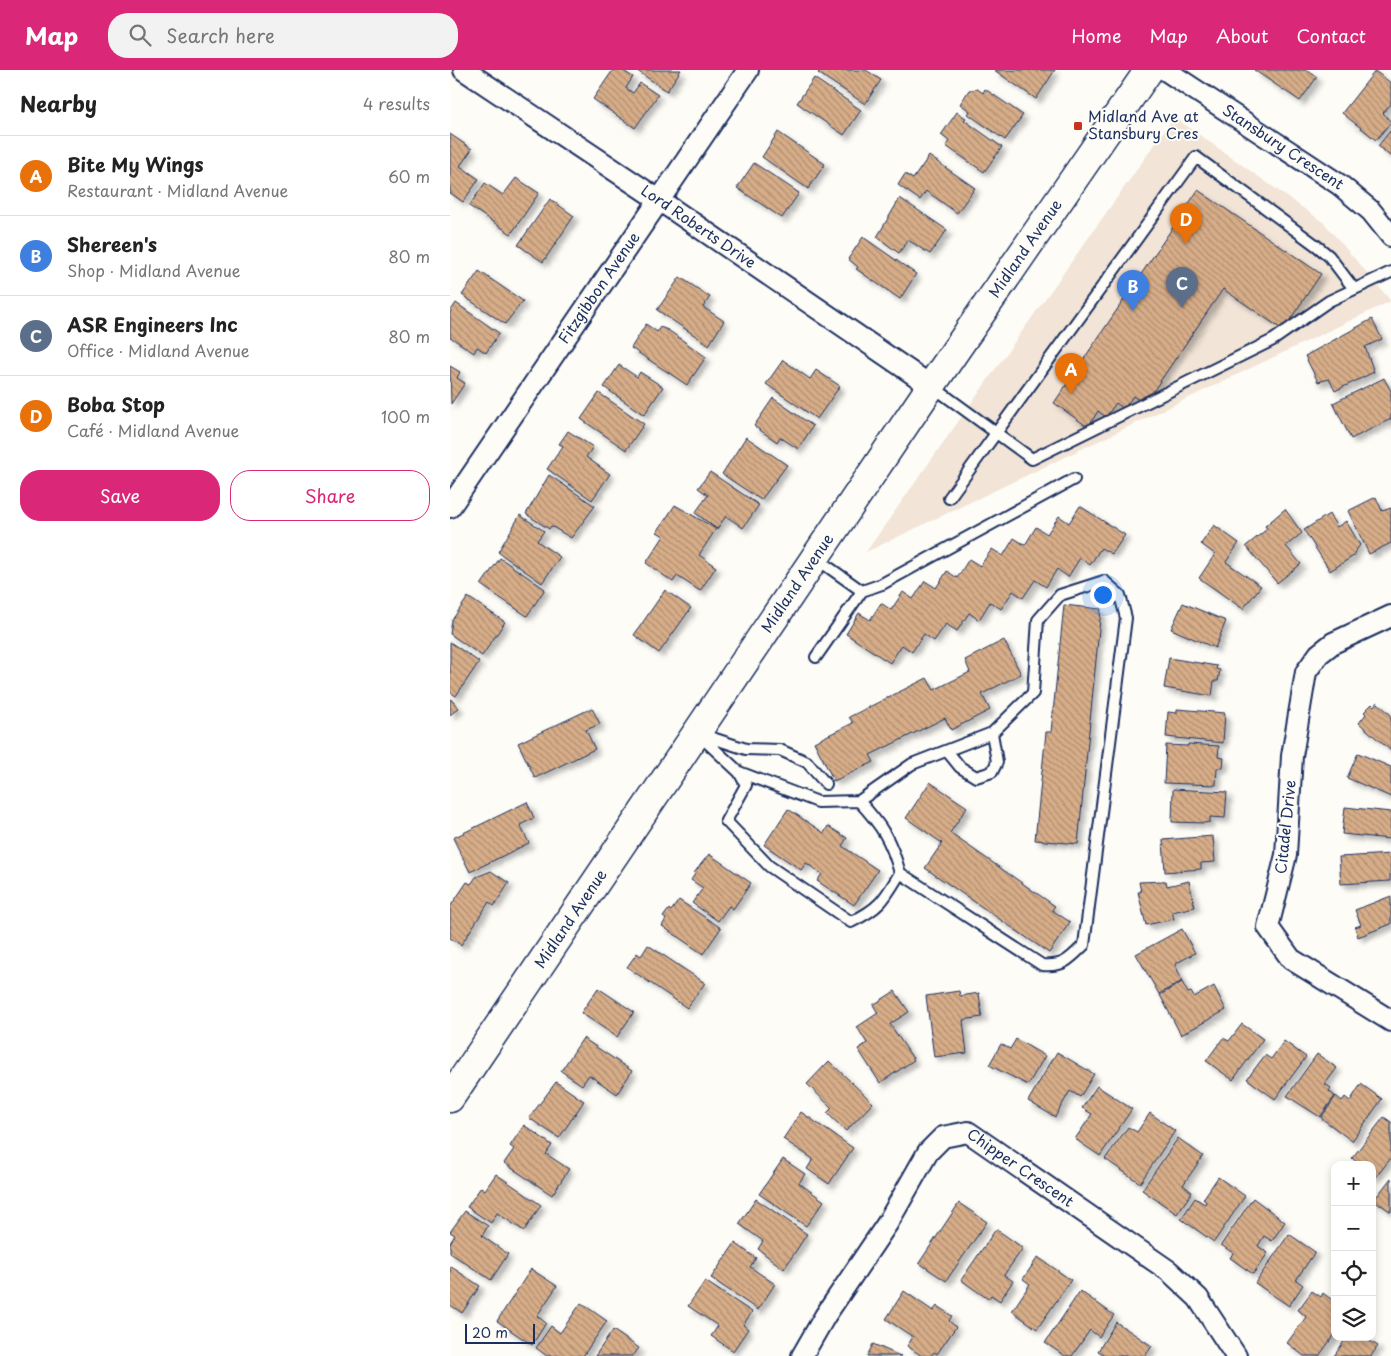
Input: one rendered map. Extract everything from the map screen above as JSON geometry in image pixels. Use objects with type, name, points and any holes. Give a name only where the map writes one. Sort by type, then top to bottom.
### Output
[{"type":"main road","name":"Midland Avenue","points":[[450,1098],[696,733],[816,559],[931,386],[1149,70]]},
{"type":"street","name":"Lord Roberts Drive","points":[[464,70],[659,200],[931,386]]},
{"type":"street","name":"Fitzgibbon Avenue","points":[[450,507],[748,70]]},
{"type":"street","name":"Stansbury Crescent","points":[[1165,70],[1340,185],[1371,212],[1391,236]]},
{"type":"street","name":"Citadel Drive","points":[[1391,616],[1333,643],[1319,654],[1306,672],[1292,756],[1286,855],[1268,927],[1291,959],[1391,1021]]},
{"type":"street","name":"Chipper Crescent","points":[[802,1356],[825,1316],[887,1224],[928,1152],[943,1137],[968,1132],[1169,1271],[1198,1298],[1236,1356]]},
{"type":"lane","points":[[949,498],[1196,157],[1329,256],[1354,289]]},
{"type":"lane","points":[[931,386],[1032,459],[1273,340],[1329,301],[1391,272]]},
{"type":"lane","points":[[816,657],[862,591],[882,584],[1074,479]]},
{"type":"lane","points":[[816,559],[862,591]]},
{"type":"lane","points":[[739,772],[818,802],[858,801],[912,764],[992,734],[1033,694],[1038,620],[1060,595],[1104,582],[1120,595],[1126,618],[1084,945],[1071,958],[1057,967],[1042,965],[900,873],[892,845],[878,822],[858,801]]},
{"type":"lane","points":[[696,733],[739,772],[746,785],[726,821],[769,866],[851,922],[871,912],[883,902],[900,873]]},
{"type":"lane","points":[[696,733],[746,749],[780,750],[807,762],[826,784]]},
{"type":"lane","points":[[947,750],[960,767],[976,777],[992,772],[998,762],[992,734]]},
{"type":"shaded area","points":[[1174,117],[1324,223],[1391,301],[866,552]]},
{"type":"building","points":[[613,70],[622,70],[633,77],[626,88],[633,93],[640,83],[658,95],[635,128],[593,99]]},
{"type":"building","points":[[636,70],[681,70],[667,91]]},
{"type":"building","points":[[820,70],[866,70],[881,80],[865,104],[818,73]]},
{"type":"building","points":[[994,70],[1055,70],[1036,99]]},
{"type":"building","points":[[1254,70],[1307,70],[1317,77],[1300,101]]},
{"type":"building","points":[[1375,71],[1391,83],[1391,104],[1383,113],[1391,122],[1376,140],[1342,113]]},
{"type":"building","points":[[814,78],[861,110],[844,135],[797,103]]},
{"type":"building","points":[[977,89],[983,93],[985,89],[1023,115],[1005,140],[968,114],[970,111],[960,104],[969,90]]},
{"type":"building","points":[[957,112],[966,118],[964,120],[1002,147],[984,172],[946,146],[949,141],[941,135]]},
{"type":"building","points":[[1391,130],[1391,157],[1378,146]]},
{"type":"building","points":[[778,132],[825,164],[808,189],[762,157]]},
{"type":"building","points":[[450,134],[472,149],[460,166],[479,179],[463,202],[450,193]]},
{"type":"building","points":[[929,156],[975,188],[957,213],[926,191],[920,200],[898,185],[905,174],[913,179]]},
{"type":"building","points":[[754,163],[799,193],[782,218],[737,188]]},
{"type":"building","points":[[516,178],[539,193],[511,234],[469,206],[485,183],[503,195]]},
{"type":"building","points":[[1198,190],[1321,274],[1283,330],[1223,289],[1150,396],[1140,401],[1133,396],[1124,409],[1116,403],[1106,417],[1098,411],[1088,427],[1054,403]]},
{"type":"building","points":[[900,198],[947,230],[930,254],[908,240],[899,253],[877,237]]},
{"type":"building","points":[[550,199],[574,216],[543,262],[518,245]]},
{"type":"building","points":[[863,237],[916,274],[900,299],[856,269],[858,267],[848,259]]},
{"type":"building","points":[[479,271],[523,301],[505,324],[462,295]]},
{"type":"building","points":[[680,277],[710,297],[703,307],[724,321],[709,345],[657,310]]},
{"type":"building","points":[[456,303],[499,333],[486,353],[477,347],[474,353],[450,337],[450,312]]},
{"type":"building","points":[[1372,319],[1382,339],[1365,347],[1374,372],[1335,391],[1329,379],[1318,382],[1305,356]]},
{"type":"building","points":[[646,324],[657,332],[660,327],[668,330],[706,357],[687,385],[631,348]]},
{"type":"building","points":[[783,360],[810,379],[816,370],[840,386],[817,419],[766,384]]},
{"type":"building","points":[[619,365],[637,377],[640,372],[663,387],[644,415],[604,387]]},
{"type":"building","points":[[450,366],[460,372],[457,378],[465,383],[451,404]]},
{"type":"building","points":[[1384,378],[1391,391],[1391,419],[1351,439],[1333,403]]},
{"type":"building","points":[[599,393],[644,424],[626,450],[581,419]]},
{"type":"building","points":[[773,398],[813,426],[798,449],[780,437],[777,442],[754,426]]},
{"type":"building","points":[[568,431],[593,447],[586,457],[610,474],[592,500],[547,469],[563,446],[559,444]]},
{"type":"building","points":[[746,437],[787,465],[761,500],[722,474]]},
{"type":"building","points":[[710,472],[759,505],[743,528],[726,516],[717,529],[695,513],[708,495],[698,488]]},
{"type":"building","points":[[549,475],[595,506],[571,538],[551,526],[549,529],[526,514]]},
{"type":"building","points":[[1376,497],[1382,511],[1391,508],[1391,543],[1369,554],[1348,511]]},
{"type":"building","points":[[675,505],[716,529],[699,555],[716,567],[700,591],[677,576],[673,582],[646,563],[664,536],[657,532]]},
{"type":"building","points":[[1080,506],[1125,535],[1112,554],[1101,548],[1090,565],[1080,558],[1068,577],[1057,569],[1046,587],[1035,580],[1023,598],[1013,591],[1001,609],[990,602],[979,620],[969,613],[957,631],[946,624],[934,641],[924,634],[912,652],[902,645],[890,663],[846,634],[859,613],[870,620],[881,603],[891,610],[903,592],[913,599],[925,581],[936,588],[947,571],[957,578],[969,559],[980,566],[992,549],[1003,556],[1014,538],[1025,545],[1036,527],[1047,534],[1059,516],[1069,523]]},
{"type":"building","points":[[1285,509],[1302,533],[1286,546],[1301,564],[1277,583],[1246,546],[1267,529],[1265,526]]},
{"type":"building","points":[[1329,514],[1337,527],[1346,521],[1360,545],[1354,553],[1355,555],[1330,571],[1304,530]]},
{"type":"building","points":[[520,515],[544,531],[537,541],[560,557],[542,583],[498,552]]},
{"type":"building","points":[[1214,525],[1239,543],[1226,562],[1261,586],[1243,609],[1199,578],[1215,554],[1201,544]]},
{"type":"building","points":[[500,558],[545,589],[527,616],[481,585]]},
{"type":"building","points":[[665,590],[691,608],[659,653],[634,635]]},
{"type":"building","points":[[468,597],[505,622],[482,656],[450,634],[452,620]]},
{"type":"building","points":[[1183,603],[1226,621],[1215,648],[1171,629]]},
{"type":"building","points":[[1064,605],[1101,609],[1078,844],[1035,840],[1046,732],[1051,732]]},
{"type":"building","points":[[1004,640],[1021,674],[982,694],[990,710],[951,730],[945,718],[870,755],[874,762],[834,781],[814,742],[853,723],[849,717],[927,678],[934,690],[970,672],[965,660]]},
{"type":"building","points":[[450,642],[479,662],[456,696],[450,692]]},
{"type":"building","points":[[1169,658],[1217,666],[1216,669],[1220,670],[1218,681],[1214,681],[1212,696],[1164,688]]},
{"type":"building","points":[[450,698],[459,708],[450,715]]},
{"type":"building","points":[[1377,702],[1391,715],[1391,751],[1359,723],[1366,714],[1364,712]]},
{"type":"building","points":[[592,708],[600,724],[586,730],[595,749],[535,778],[518,743]]},
{"type":"building","points":[[1177,709],[1225,713],[1223,743],[1166,737],[1168,712],[1177,713]]},
{"type":"building","points":[[1188,744],[1219,746],[1218,757],[1224,758],[1223,768],[1217,768],[1216,785],[1164,783],[1166,745],[1188,746]]},
{"type":"building","points":[[1358,753],[1391,767],[1391,797],[1347,778]]},
{"type":"building","points":[[930,782],[967,807],[950,833],[1055,906],[1052,910],[1070,922],[1049,953],[925,868],[942,843],[906,818]]},
{"type":"building","points":[[1173,789],[1227,792],[1225,818],[1210,817],[1210,822],[1204,823],[1172,822]]},
{"type":"building","points":[[527,802],[534,818],[520,825],[529,843],[470,872],[453,838]]},
{"type":"building","points":[[1345,807],[1391,812],[1390,839],[1342,834]]},
{"type":"building","points":[[788,809],[824,833],[828,826],[847,838],[842,846],[878,870],[854,905],[817,881],[822,874],[806,863],[801,870],[764,845]]},
{"type":"building","points":[[1213,836],[1215,862],[1201,863],[1201,869],[1165,872],[1163,840]]},
{"type":"building","points":[[709,854],[751,883],[733,909],[729,906],[718,921],[692,903],[703,888],[691,880],[694,873]]},
{"type":"building","points":[[1391,854],[1390,881],[1341,884],[1339,857]]},
{"type":"building","points":[[491,871],[509,883],[494,906],[489,902],[461,945],[450,938],[450,907],[467,882],[471,884],[476,877]]},
{"type":"building","points":[[1166,881],[1167,886],[1189,881],[1195,907],[1172,912],[1174,919],[1146,925],[1138,892],[1141,892],[1139,882]]},
{"type":"building","points":[[1391,896],[1391,924],[1358,937],[1355,927],[1361,925],[1355,910]]},
{"type":"building","points":[[679,900],[721,928],[703,954],[662,926],[666,919],[663,917],[669,909],[671,911]]},
{"type":"building","points":[[1182,929],[1195,953],[1175,964],[1182,981],[1159,994],[1136,954]]},
{"type":"building","points":[[648,945],[705,983],[687,1008],[627,967],[637,953],[641,956]]},
{"type":"building","points":[[1182,982],[1188,993],[1191,992],[1194,997],[1214,986],[1226,1010],[1181,1035],[1160,995]]},
{"type":"building","points":[[598,988],[634,1012],[617,1037],[581,1013]]},
{"type":"building","points":[[895,991],[909,1012],[890,1024],[914,1060],[880,1083],[858,1049],[867,1043],[857,1027],[878,1013],[873,1005]]},
{"type":"building","points":[[959,991],[960,996],[979,993],[982,1017],[963,1020],[967,1053],[934,1057],[926,996]]},
{"type":"building","points":[[1242,1024],[1263,1039],[1233,1080],[1206,1061],[1223,1038],[1229,1041]]},
{"type":"building","points":[[583,1038],[632,1071],[617,1094],[589,1075],[582,1085],[561,1071]]},
{"type":"building","points":[[1016,1039],[1045,1056],[1028,1085],[989,1065],[1001,1044],[1010,1049]]},
{"type":"building","points":[[1284,1041],[1306,1057],[1275,1099],[1247,1079],[1265,1055],[1271,1059]]},
{"type":"building","points":[[1057,1052],[1094,1074],[1080,1097],[1070,1091],[1055,1117],[1028,1101]]},
{"type":"building","points":[[1317,1054],[1337,1068],[1325,1084],[1331,1088],[1329,1091],[1335,1096],[1320,1117],[1287,1096]]},
{"type":"building","points":[[829,1061],[873,1103],[846,1131],[827,1113],[832,1108],[807,1084]]},
{"type":"building","points":[[556,1082],[584,1101],[559,1138],[529,1118]]},
{"type":"building","points":[[1361,1084],[1382,1099],[1352,1141],[1321,1118],[1336,1096],[1342,1101],[1345,1097],[1350,1101]]},
{"type":"building","points":[[1097,1086],[1132,1109],[1100,1156],[1075,1139],[1092,1114],[1082,1108]]},
{"type":"building","points":[[801,1112],[853,1148],[829,1184],[807,1169],[813,1159],[783,1139]]},
{"type":"building","points":[[1150,1113],[1175,1131],[1140,1183],[1105,1159],[1128,1127],[1137,1132]]},
{"type":"building","points":[[1384,1117],[1391,1122],[1391,1158],[1376,1177],[1376,1161],[1355,1161],[1352,1158]]},
{"type":"building","points":[[524,1125],[552,1145],[546,1154],[569,1169],[552,1195],[504,1163],[514,1149],[510,1146]]},
{"type":"building","points":[[1178,1138],[1203,1156],[1183,1185],[1192,1192],[1177,1214],[1142,1190]]},
{"type":"building","points":[[783,1159],[805,1174],[799,1183],[824,1201],[806,1226],[759,1194]]},
{"type":"building","points":[[496,1174],[541,1205],[524,1231],[497,1213],[491,1223],[467,1207],[481,1187],[485,1190]]},
{"type":"building","points":[[1218,1177],[1245,1196],[1214,1242],[1181,1219],[1195,1198],[1205,1204],[1206,1202],[1203,1199]]},
{"type":"building","points":[[1391,1178],[1391,1212],[1376,1201],[1376,1197]]},
{"type":"building","points":[[1253,1198],[1285,1222],[1272,1241],[1264,1236],[1258,1246],[1268,1253],[1253,1274],[1230,1258],[1233,1253],[1221,1245]]},
{"type":"building","points":[[756,1199],[807,1234],[784,1269],[758,1249],[763,1241],[739,1224]]},
{"type":"building","points":[[959,1203],[987,1222],[946,1281],[919,1263]]},
{"type":"building","points":[[465,1211],[488,1226],[482,1236],[508,1254],[491,1280],[450,1253],[450,1243],[455,1235],[450,1232]]},
{"type":"building","points":[[996,1229],[1023,1248],[1004,1275],[1013,1281],[1000,1301],[991,1295],[988,1299],[961,1280]]},
{"type":"building","points":[[1289,1234],[1315,1252],[1296,1280],[1303,1285],[1289,1306],[1255,1283]]},
{"type":"building","points":[[735,1243],[756,1258],[750,1267],[775,1284],[758,1310],[711,1278]]},
{"type":"building","points":[[1038,1257],[1071,1280],[1037,1329],[1012,1311],[1030,1284],[1023,1279]]},
{"type":"building","points":[[450,1266],[480,1286],[462,1313],[450,1305]]},
{"type":"building","points":[[531,1269],[557,1286],[537,1316],[546,1323],[532,1345],[497,1321]]},
{"type":"building","points":[[705,1281],[752,1312],[743,1325],[748,1329],[733,1351],[711,1336],[718,1326],[688,1306]]},
{"type":"building","points":[[904,1291],[933,1311],[937,1306],[952,1316],[949,1321],[956,1327],[937,1354],[934,1352],[931,1356],[922,1356],[907,1346],[913,1337],[886,1319]]},
{"type":"building","points":[[1080,1291],[1114,1315],[1099,1337],[1090,1330],[1072,1356],[1065,1356],[1045,1343]]},
{"type":"building","points":[[1312,1291],[1321,1297],[1323,1293],[1331,1299],[1331,1340],[1319,1356],[1304,1356],[1287,1343],[1306,1317],[1298,1310]]},
{"type":"building","points":[[581,1303],[607,1321],[583,1356],[547,1356],[536,1348],[551,1326],[560,1333]]},
{"type":"building","points":[[1116,1322],[1152,1346],[1145,1356],[1106,1356],[1098,1351]]},
{"type":"building","points":[[613,1330],[639,1348],[633,1356],[595,1356]]},
{"type":"building","points":[[1344,1341],[1370,1341],[1378,1346],[1371,1356],[1334,1356]]},
{"type":"building","points":[[873,1344],[898,1355],[901,1356],[867,1356]]},
{"type":"place","name":"Midland Ave at Stansbury Cres","points":[[1078,126]]},
{"type":"place","name":"Boba Stop","points":[[1186,244]]},
{"type":"place","name":"ASR Engineers Inc","points":[[1182,308]]},
{"type":"place","name":"Shereen's","points":[[1133,311]]},
{"type":"place","name":"Bite My Wings","points":[[1071,394]]}]
